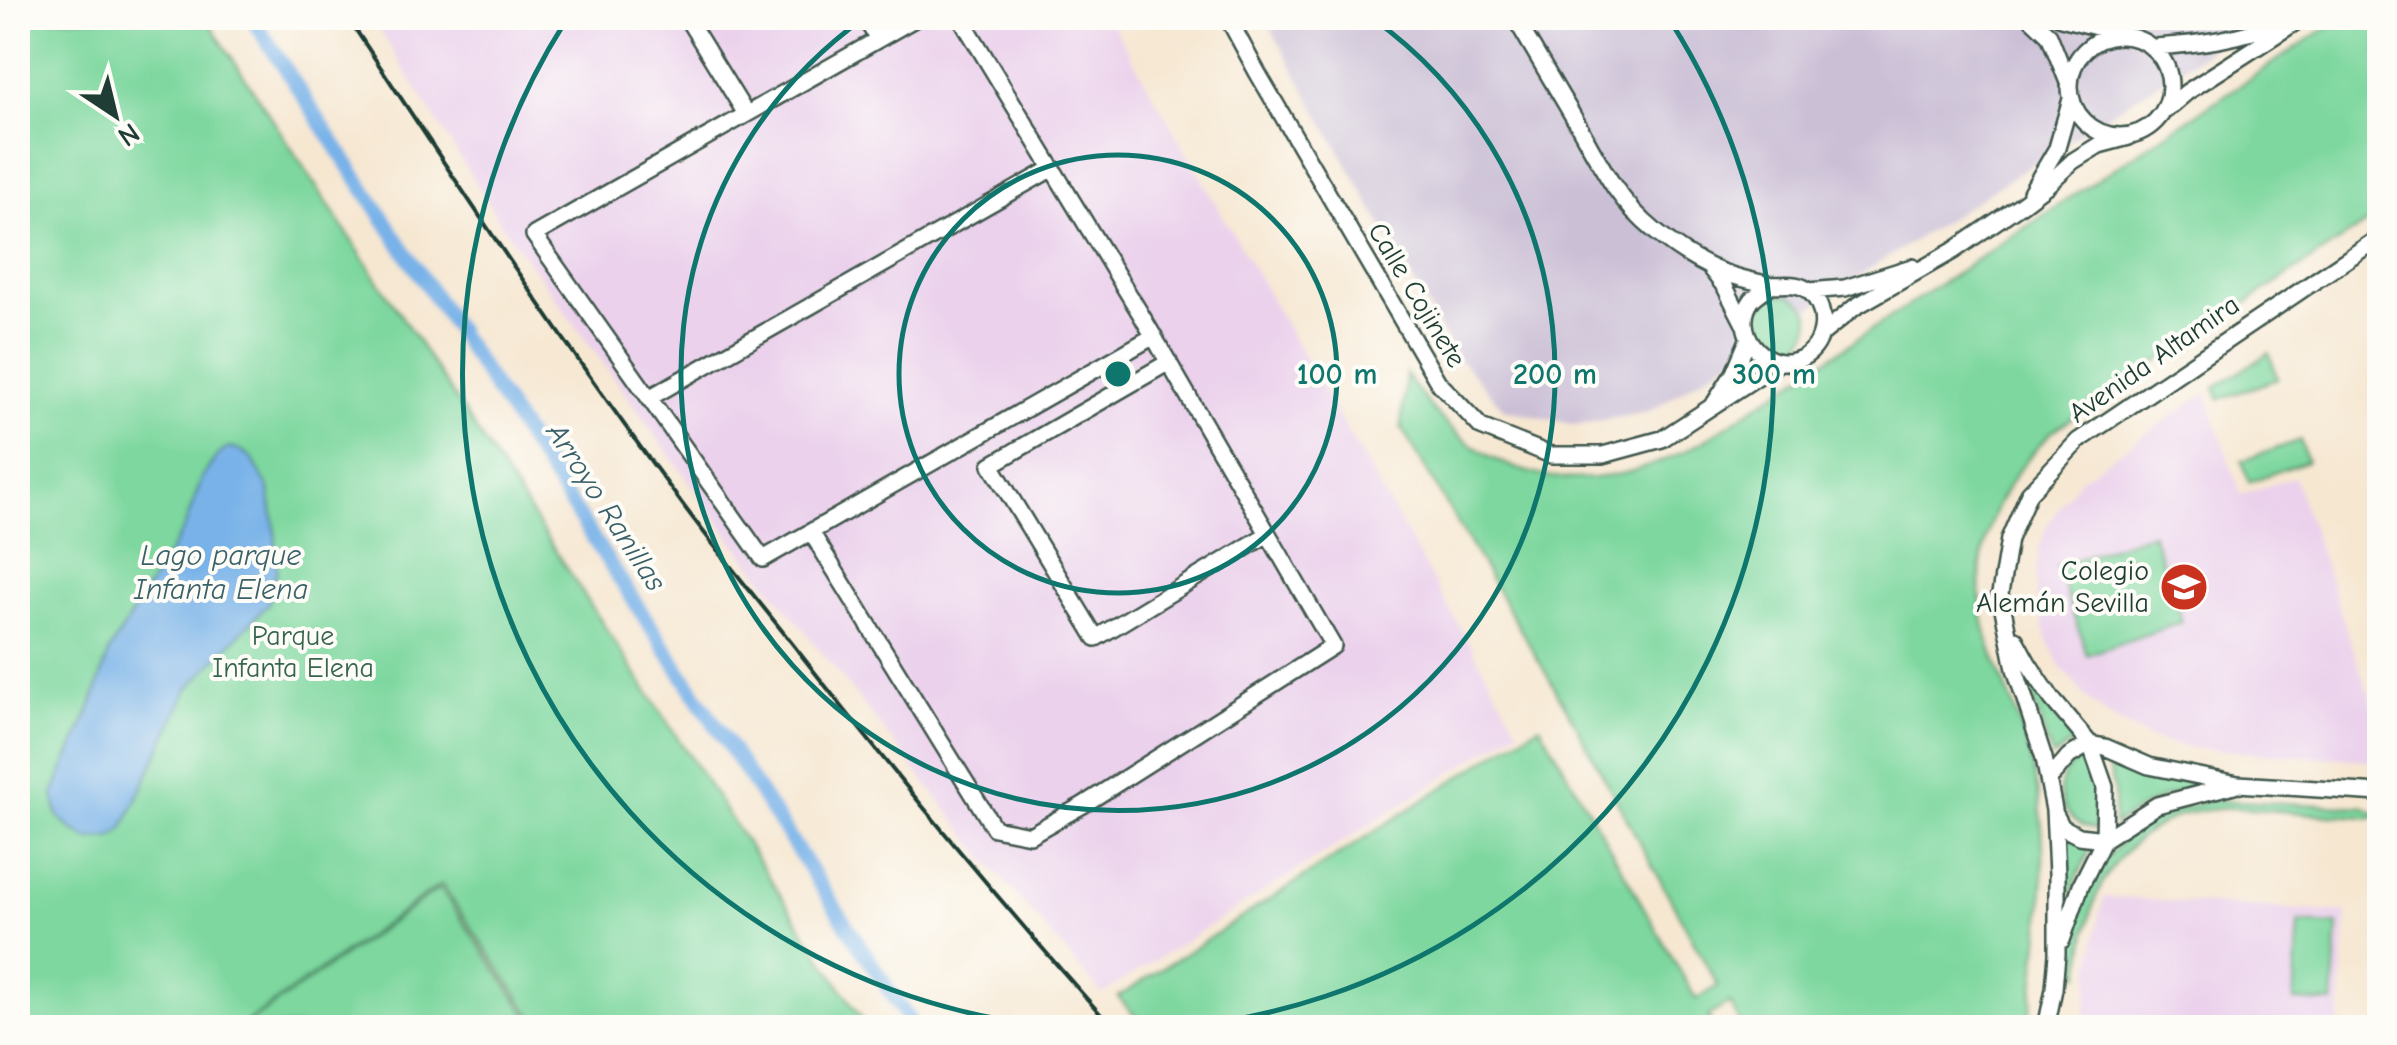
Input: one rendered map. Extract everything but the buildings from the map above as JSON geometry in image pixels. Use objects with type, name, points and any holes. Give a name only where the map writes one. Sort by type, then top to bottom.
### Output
[{"type":"street","points":[[688,18],[746,114]]},
{"type":"street","points":[[865,18],[878,40]]},
{"type":"street","points":[[916,18],[534,235],[763,560],[1154,336]]},
{"type":"street","points":[[811,532],[994,828],[1030,834],[1084,805],[1333,646],[1154,336],[961,18]]},
{"type":"street","name":"Calle Cojinete","points":[[1228,18],[1438,382],[1481,427],[1551,455],[1603,455],[1662,439],[1780,362]]},
{"type":"street","points":[[1515,18],[1617,191],[1645,222],[1710,268],[1770,286],[1790,283],[1809,291],[1845,288],[1952,251]]},
{"type":"street","points":[[2031,18],[2049,35],[2084,122],[2106,135],[2130,137]]},
{"type":"street","points":[[2061,18],[2124,34],[2155,47],[2258,32],[2290,18]]},
{"type":"street","points":[[1822,333],[2023,203],[2072,161],[2099,146],[2147,130],[2188,92],[2302,18]]},
{"type":"street","points":[[2023,203],[2057,148],[2077,59],[2100,38],[2124,34]]},
{"type":"street","points":[[2155,47],[2172,78],[2166,110]]},
{"type":"street","points":[[649,398],[1053,168]]},
{"type":"street","name":"Avenida Altamira","points":[[2046,1028],[2057,954],[2054,810],[2049,778],[2015,669],[2000,594],[2009,539],[2029,493],[2078,440],[2380,237]]},
{"type":"street","points":[[1710,268],[1725,287],[1746,332],[1762,355],[1780,362],[1797,360],[1813,350],[1822,333],[1824,316],[1809,291]]},
{"type":"street","points":[[1746,332],[1750,301],[1770,286]]},
{"type":"street","name":"Calle Cojinete","points":[[1712,408],[1734,373],[1746,332]]},
{"type":"street","points":[[1168,362],[991,465],[1096,638],[1268,534]]},
{"type":"street","name":"Avenida Altamira","points":[[2006,622],[2052,699],[2090,744],[2105,787],[2104,839],[2057,954]]},
{"type":"street","points":[[2049,778],[2069,756],[2090,744],[2149,766],[2238,784],[2380,793]]},
{"type":"street","points":[[2054,810],[2062,828],[2079,836],[2104,839],[2157,805],[2238,784]]},
{"type":"street","name":"Avenida Altamira","points":[[2053,991],[2058,1028]]},
{"type":"shaded area","points":[[372,18],[1109,18],[1519,730],[1102,994],[993,868],[729,536],[502,225]]},
{"type":"shaded area","points":[[1265,18],[2258,18],[1649,412],[1575,425],[1504,409],[1453,352]]},
{"type":"shaded area","name":"Colegio Alemán Sevilla","points":[[2206,393],[2241,495],[2294,477],[2379,724],[2379,761],[2188,748],[2151,739],[2116,721],[2086,698],[2062,668],[2048,642],[2037,600],[2036,574],[2039,548],[2048,523],[2080,479]]},
{"type":"shaded area","points":[[2104,897],[2347,913],[2339,1027],[2084,1028]]},
{"type":"green space","name":"Parque Infanta Elena","points":[[18,18],[206,18],[867,1027],[540,1027],[441,884],[240,1027],[18,1027]]},
{"type":"green space","points":[[2341,18],[2379,18],[2379,215],[2053,431],[2016,474],[1991,522],[1980,574],[1981,602],[1989,643],[2029,755],[2042,834],[2041,917],[2029,1027],[1742,1027],[1730,1003],[1708,1016],[1714,1028],[1146,1028],[1118,997],[1540,725],[1696,999],[1718,986],[1563,702],[1401,427],[1406,374],[1435,412],[1467,441],[1501,462],[1538,474],[1577,479],[1617,475],[1659,462],[1702,442]]},
{"type":"green space","points":[[1783,295],[1802,303],[1810,322],[1802,341],[1783,349],[1764,341],[1756,322],[1764,303]]},
{"type":"green space","points":[[2269,353],[2278,379],[2220,399],[2215,387]]},
{"type":"green space","points":[[2300,440],[2307,461],[2249,482],[2242,461]]},
{"type":"green space","points":[[2152,533],[2182,622],[2087,655],[2057,566]]},
{"type":"green space","points":[[2032,684],[2077,739],[2054,757],[2029,686]]},
{"type":"green space","points":[[2105,755],[2199,785],[2155,801],[2114,825],[2114,791]]},
{"type":"green space","points":[[2086,757],[2095,792],[2095,829],[2071,817],[2060,796],[2065,774]]},
{"type":"green space","points":[[2214,800],[2365,807],[2379,818],[2226,808],[2199,811],[2163,823],[2131,845],[2107,875],[2091,912],[2081,974],[2073,973],[2082,910],[2101,866],[2130,834],[2148,822]]},
{"type":"green space","points":[[2065,838],[2091,847],[2066,898]]},
{"type":"green space","points":[[440,888],[536,1027],[243,1027]]},
{"type":"green space","points":[[2299,923],[2338,925],[2333,1003],[2294,1001]]},
{"type":"water","name":"Lago parque Infanta Elena","points":[[228,448],[252,458],[269,489],[277,570],[268,604],[188,689],[123,829],[111,838],[88,839],[58,816],[53,794],[90,709],[110,650],[184,528],[203,476]]},
{"type":"waterway","name":"Arroyo Ranillas","points":[[252,18],[914,1028]]},
{"type":"railway","points":[[348,18],[471,204],[686,509],[913,795],[1113,1028]]},
{"type":"place","name":"Colegio Alemán Sevilla","points":[[2184,587]]}]
